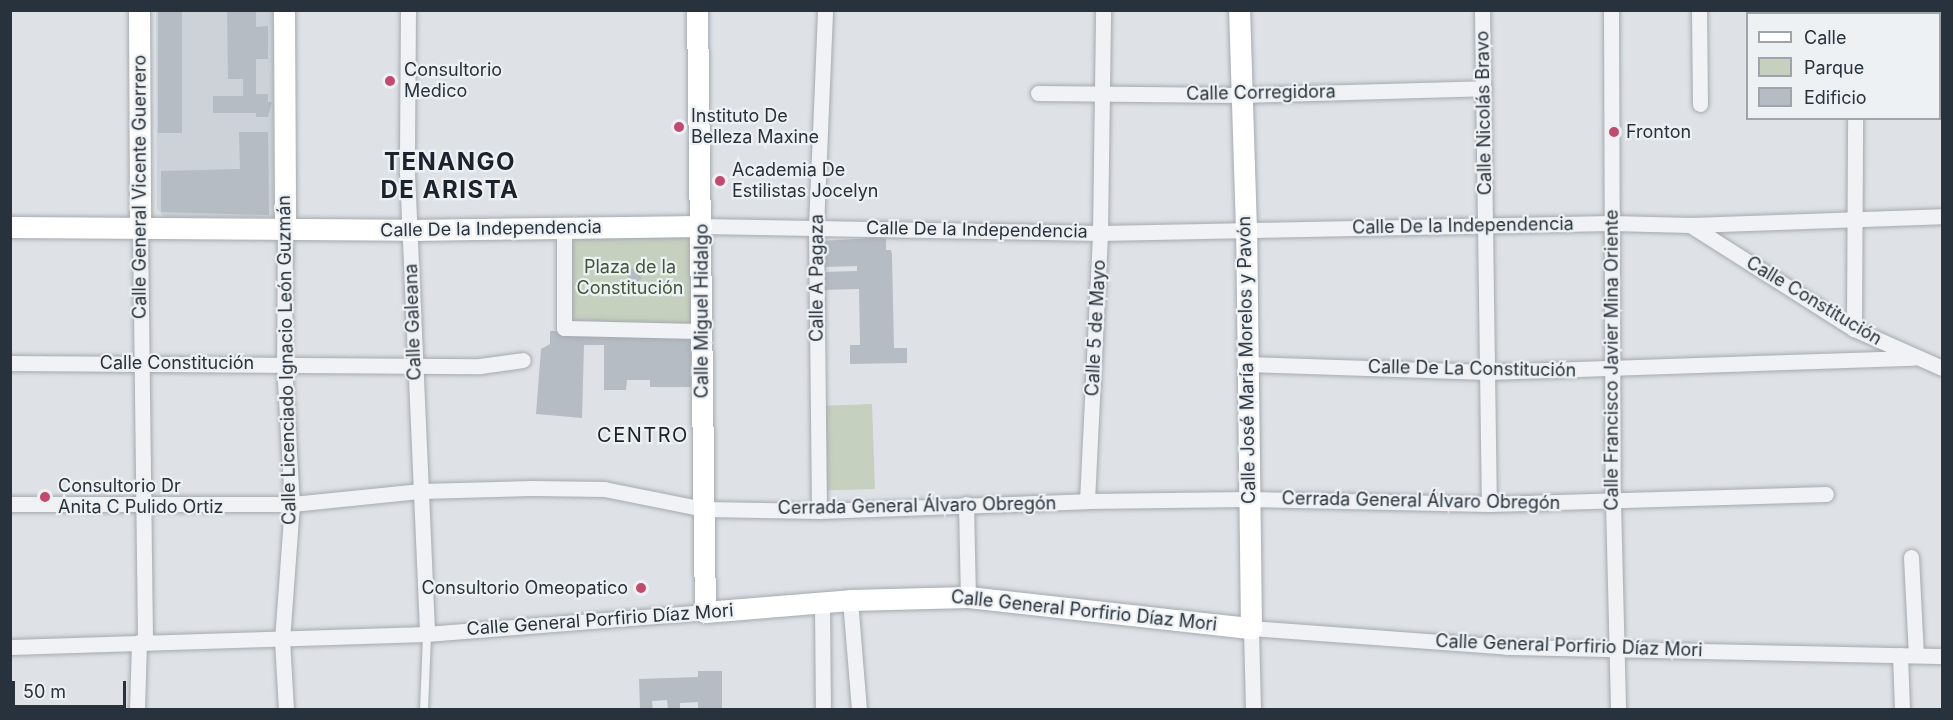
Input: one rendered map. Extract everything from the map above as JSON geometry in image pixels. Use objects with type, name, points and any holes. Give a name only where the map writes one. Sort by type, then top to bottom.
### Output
[{"type":"street","name":"Calle General Vicente Guerrero","points":[[137,710],[142,642],[145,504],[140,364],[139,10]]},
{"type":"street","name":"Calle Licenciado Ignacio León Guzmán","points":[[284,10],[284,363],[292,504],[282,640],[286,710]]},
{"type":"street","name":"Calle Galeana","points":[[408,10],[410,230],[427,634]]},
{"type":"street","name":"Calle Miguel Hidalgo","points":[[697,10],[705,612]]},
{"type":"street","name":"Calle A Pagaza","points":[[819,511],[816,227],[825,10]]},
{"type":"street","name":"Calle 5 de Mayo","points":[[1088,501],[1100,233],[1104,93],[1103,10]]},
{"type":"street","name":"Calle José María Morelos y Pavón","points":[[1239,10],[1246,230],[1252,710]]},
{"type":"street","name":"Calle Nicolás Bravo","points":[[1482,10],[1487,226],[1489,504]]},
{"type":"street","name":"Calle Francisco Javier Mina Oriente","points":[[1611,10],[1611,223],[1615,369],[1613,502],[1618,710]]},
{"type":"street","points":[[1699,10],[1700,104]]},
{"type":"street","name":"Calle Corregidora","points":[[1038,93],[1240,95],[1484,88]]},
{"type":"street","points":[[1854,328],[1855,120]]},
{"type":"street","name":"Calle De la Independencia","points":[[10,226],[410,230],[701,226],[1100,233],[1611,223],[1690,225],[1853,221],[1942,216]]},
{"type":"street","name":"Calle Constitución","points":[[1690,225],[1854,328],[1913,358],[1942,368]]},
{"type":"street","points":[[564,228],[564,328],[701,331]]},
{"type":"street","name":"Calle De La Constitución","points":[[1247,364],[1487,372],[1913,358]]},
{"type":"street","name":"Calle Constitución","points":[[10,363],[497,366],[522,360]]},
{"type":"street","name":"Cerrada General Álvaro Obregón","points":[[10,504],[292,504],[421,491],[604,489],[704,508],[819,511],[1088,501],[1248,499],[1489,504],[1826,494]]},
{"type":"street","points":[[966,504],[969,597]]},
{"type":"street","points":[[1911,557],[1916,655]]},
{"type":"street","name":"Calle General Porfirio Díaz Mori","points":[[10,647],[427,634],[850,600],[969,597],[1251,628],[1507,647],[1942,656]]},
{"type":"street","points":[[850,600],[859,710]]},
{"type":"street","points":[[822,602],[823,710]]},
{"type":"street","points":[[1900,655],[1902,710]]},
{"type":"lane","points":[[424,710],[427,634]]},
{"type":"shaded area","points":[[156,11],[273,11],[274,217],[164,217],[157,209]]},
{"type":"green space","name":"Plaza de la Constitución","points":[[692,232],[694,324],[569,326],[567,234]]},
{"type":"green space","points":[[872,404],[875,489],[827,491],[824,406]]},
{"type":"building","points":[[158,10],[182,10],[182,133],[158,133]]},
{"type":"building","points":[[227,10],[256,10],[256,27],[268,26],[268,59],[256,59],[256,94],[268,94],[268,102],[272,102],[268,117],[256,117],[256,113],[213,113],[213,96],[243,96],[243,79],[228,79]]},
{"type":"building","points":[[239,132],[268,132],[269,215],[161,212],[161,171],[240,169]]},
{"type":"building","points":[[886,237],[886,250],[891,250],[892,255],[894,348],[907,348],[907,363],[850,364],[850,345],[860,345],[859,289],[823,290],[823,272],[857,271],[857,266],[824,267],[821,241]]},
{"type":"building","points":[[632,268],[638,268],[642,275],[638,282],[632,282],[628,278],[628,272]]},
{"type":"building","points":[[550,331],[691,332],[691,387],[650,387],[650,380],[627,380],[626,390],[604,390],[604,345],[584,345],[582,418],[536,414],[541,349],[550,344]]},
{"type":"building","points":[[698,671],[722,671],[722,710],[698,710],[698,702],[680,703],[680,710],[668,710],[667,700],[652,701],[653,710],[640,710],[639,679],[698,677]]},
{"type":"place","name":"Consultorio Medico","points":[[390,81]]},
{"type":"place","name":"Instituto De Belleza Maxine","points":[[679,127]]},
{"type":"place","name":"Fronton","points":[[1614,132]]},
{"type":"place","name":"Academia De Estilistas Jocelyn","points":[[720,181]]},
{"type":"place","name":"Consultorio Dr Anita C Pulido Ortiz","points":[[45,497]]},
{"type":"place","name":"Consultorio Omeopatico","points":[[641,588]]},
{"type":"district","name":"TENANGO DE ARISTA","points":[[450,176]]},
{"type":"district","name":"CENTRO","points":[[643,435]]}]
